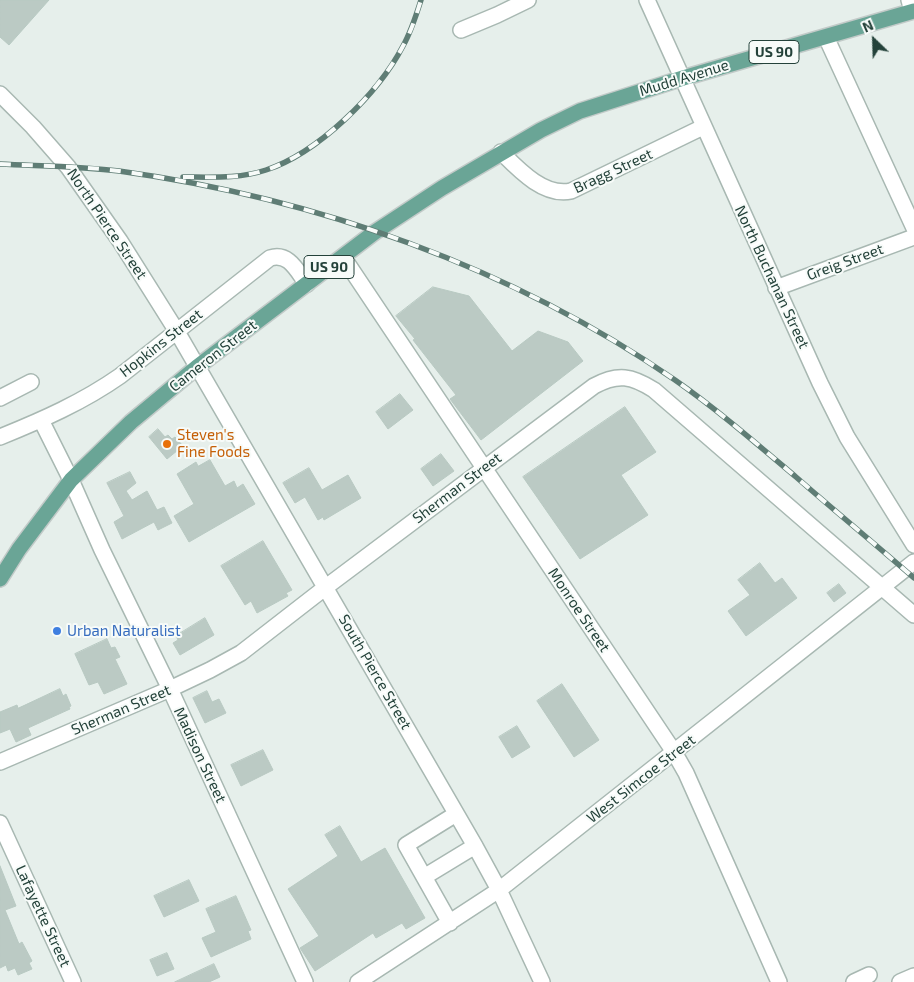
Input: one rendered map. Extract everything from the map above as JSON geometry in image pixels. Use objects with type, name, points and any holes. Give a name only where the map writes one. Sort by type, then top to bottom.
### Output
[{"type":"main road","name":"Mudd Avenue","points":[[465,174],[541,130],[580,111],[682,78],[826,37],[912,8]]},
{"type":"main road","name":"Cameron Street","points":[[0,579],[19,549],[71,480],[131,422],[197,367],[375,232],[465,174]]},
{"type":"street","points":[[461,30],[497,16],[528,0]]},
{"type":"street","name":"North Buchanan Street","points":[[647,0],[820,383],[847,437],[914,545]]},
{"type":"street","points":[[826,37],[914,228]]},
{"type":"street","name":"North Pierce Street","points":[[0,94],[68,167],[120,241],[197,367]]},
{"type":"street","name":"Bragg Street","points":[[501,152],[521,172],[534,181],[559,192],[566,192],[703,127]]},
{"type":"street","name":"Greig Street","points":[[776,288],[914,237]]},
{"type":"street","name":"Hopkins Street","points":[[1,434],[41,420],[96,392],[120,376],[176,330],[270,258],[282,256],[288,260],[307,284]]},
{"type":"street","name":"Monroe Street","points":[[343,257],[674,752],[686,773],[779,982]]},
{"type":"street","name":"South Pierce Street","points":[[197,367],[500,890],[542,982]]},
{"type":"street","name":"Sherman Street","points":[[0,762],[170,689],[241,653],[594,386],[610,379],[627,377],[640,381],[654,390],[914,615]]},
{"type":"street","points":[[0,398],[31,382]]},
{"type":"street","name":"Madison Street","points":[[41,420],[170,689],[305,982]]},
{"type":"street","name":"West Simcoe Street","points":[[358,982],[500,890],[914,562]]},
{"type":"street","points":[[450,922],[406,845],[456,814]]},
{"type":"street","name":"Lafayette Street","points":[[0,823],[72,982]]},
{"type":"street","points":[[424,877],[475,846]]},
{"type":"street","points":[[854,982],[869,976]]},
{"type":"street","points":[[900,982],[914,976]]},
{"type":"building","points":[[0,0],[49,0],[9,45],[0,37]]},
{"type":"building","points":[[433,287],[469,296],[512,351],[538,331],[568,342],[583,361],[481,440],[450,399],[456,395],[396,316]]},
{"type":"building","points":[[400,394],[413,410],[388,429],[376,412]]},
{"type":"building","points":[[625,407],[656,452],[621,475],[648,515],[580,559],[523,477]]},
{"type":"building","name":"Steven's Fine Foods","points":[[158,429],[165,437],[168,435],[172,439],[175,437],[183,446],[167,459],[149,437]]},
{"type":"building","points":[[441,454],[454,471],[433,486],[421,469]]},
{"type":"building","points":[[210,460],[225,486],[234,481],[237,488],[243,484],[255,504],[189,542],[174,516],[194,504],[177,474],[196,462],[198,466]]},
{"type":"building","points":[[309,468],[322,490],[348,475],[361,498],[324,520],[323,517],[318,520],[305,497],[295,503],[283,483]]},
{"type":"building","points":[[130,472],[136,483],[126,491],[132,500],[147,491],[157,510],[164,507],[172,523],[158,530],[154,522],[122,539],[114,522],[124,516],[107,483]]},
{"type":"building","points":[[263,541],[292,590],[286,593],[288,596],[257,613],[251,601],[245,605],[221,566]]},
{"type":"building","points":[[760,563],[775,583],[782,578],[797,598],[746,636],[728,611],[750,595],[738,580]]},
{"type":"building","points":[[839,584],[846,593],[834,602],[827,593]]},
{"type":"building","points":[[205,618],[214,635],[180,655],[173,643],[178,640],[176,636]]},
{"type":"building","points":[[107,639],[111,648],[115,647],[120,657],[115,659],[127,684],[104,694],[98,682],[89,685],[75,654]]},
{"type":"building","points":[[562,684],[599,740],[574,757],[537,701]]},
{"type":"building","points":[[60,689],[63,696],[66,694],[71,706],[69,707],[70,709],[28,728],[31,735],[16,742],[10,729],[0,733],[0,712],[17,705],[18,708]]},
{"type":"building","points":[[207,691],[212,702],[219,699],[226,713],[205,723],[193,698]]},
{"type":"building","points":[[517,726],[530,747],[512,758],[499,737]]},
{"type":"building","points":[[263,750],[273,770],[241,786],[231,765]]},
{"type":"building","points":[[340,826],[361,862],[385,848],[425,918],[406,929],[402,923],[376,938],[373,933],[315,971],[300,948],[319,936],[288,889],[338,856],[325,835]]},
{"type":"building","points":[[0,866],[16,906],[5,910],[19,944],[22,942],[32,961],[29,963],[32,969],[18,975],[15,968],[8,971],[6,965],[0,968]]},
{"type":"building","points":[[189,880],[199,901],[164,917],[154,896]]},
{"type":"building","points":[[236,896],[251,930],[248,931],[251,939],[211,957],[202,938],[216,932],[206,909]]},
{"type":"building","points":[[167,953],[174,969],[157,976],[150,960]]},
{"type":"building","points":[[214,964],[220,977],[209,982],[175,982]]},
{"type":"railway","points":[[183,177],[235,176],[256,173],[286,162],[326,136],[362,102],[392,64],[408,35],[421,0]]},
{"type":"railway","points":[[0,164],[119,171],[193,183],[266,199],[338,219],[409,243],[479,271],[547,303],[612,340],[675,380],[707,403],[752,440],[914,578]]},
{"type":"place","name":"Steven's Fine Foods","points":[[167,444]]},
{"type":"place","name":"Urban Naturalist","points":[[57,631]]}]
